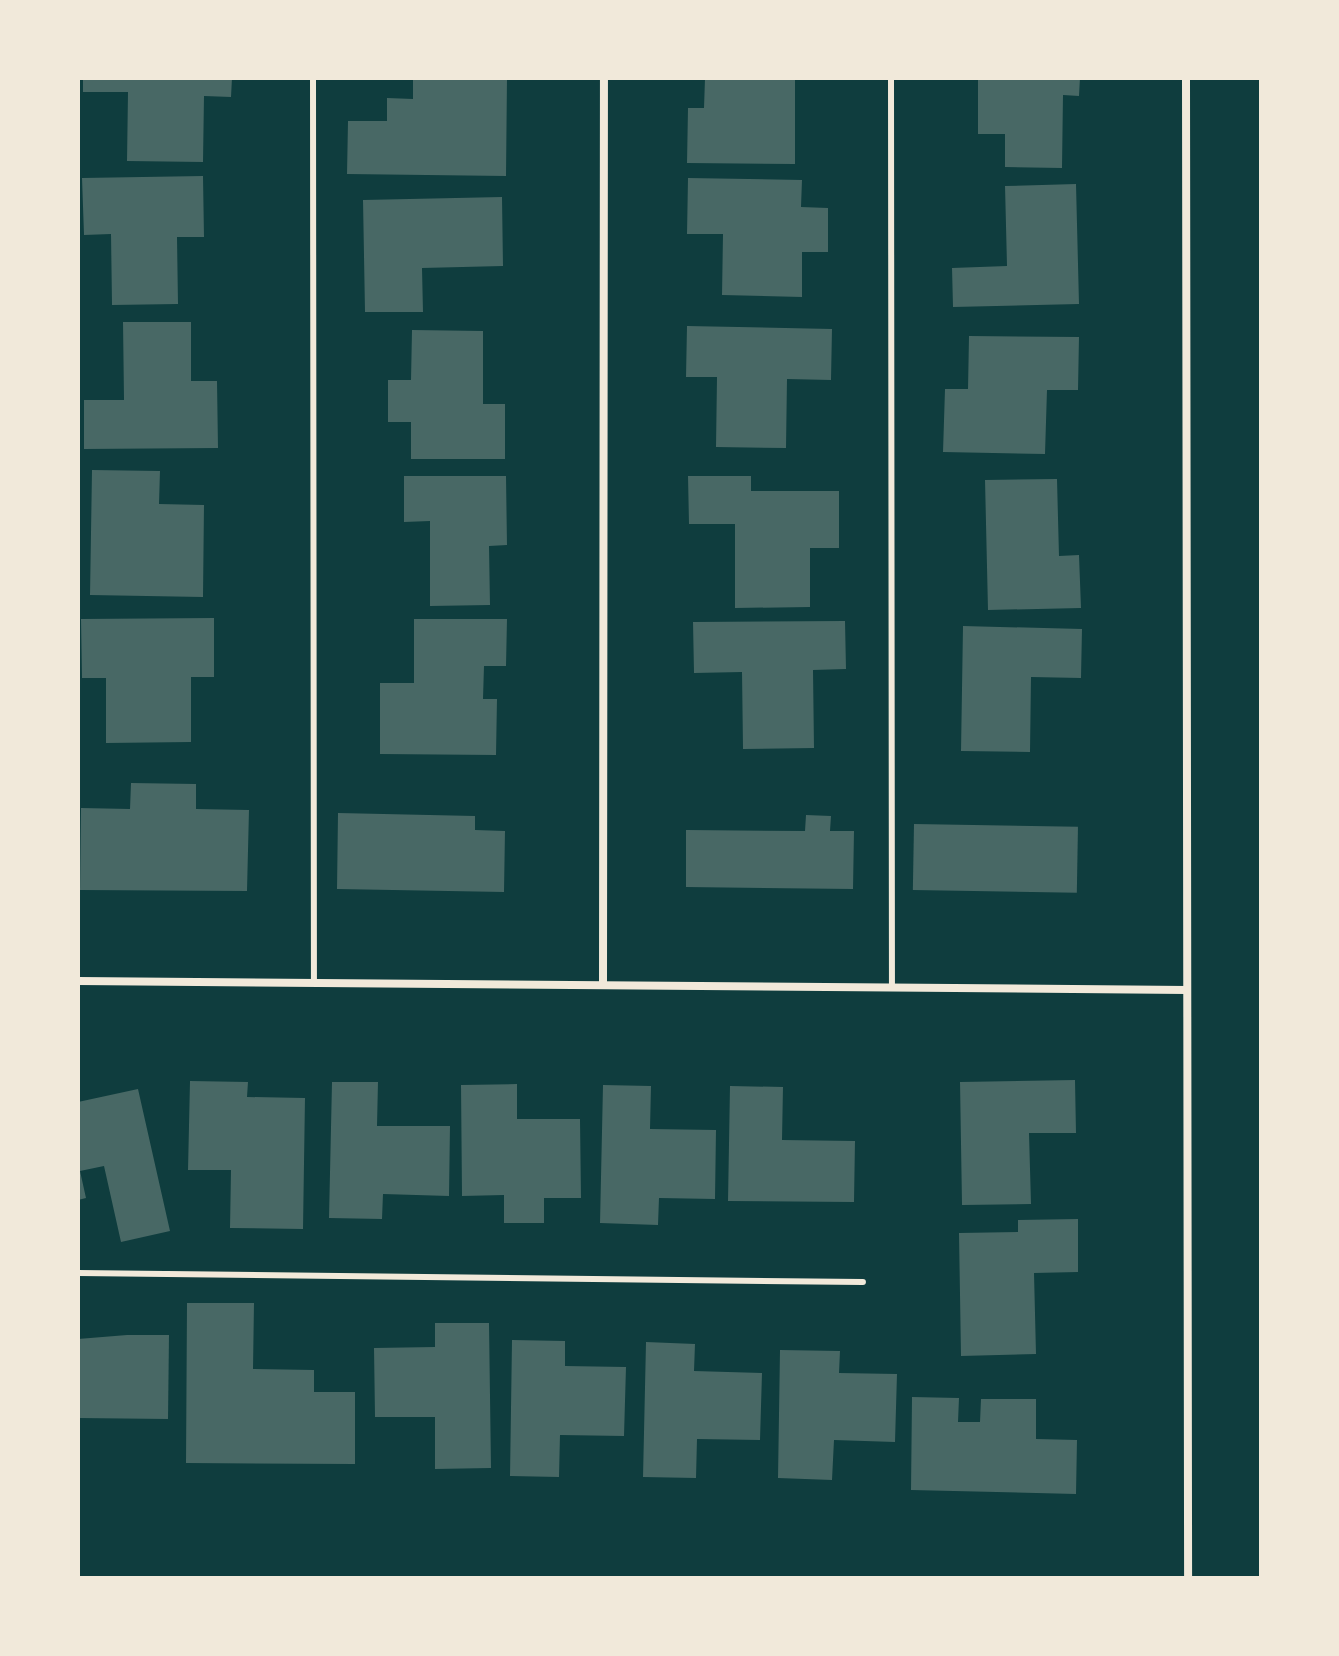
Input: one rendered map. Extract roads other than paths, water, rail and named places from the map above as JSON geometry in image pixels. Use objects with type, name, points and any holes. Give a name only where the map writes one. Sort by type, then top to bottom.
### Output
[{"type":"street","points":[[603,985],[604,78]]},
{"type":"street","points":[[1186,78],[1188,1578]]},
{"type":"street","points":[[78,981],[1187,990]]},
{"type":"lane","points":[[313,78],[314,983]]},
{"type":"lane","points":[[891,78],[892,988]]},
{"type":"lane","points":[[78,1273],[863,1282]]}]
